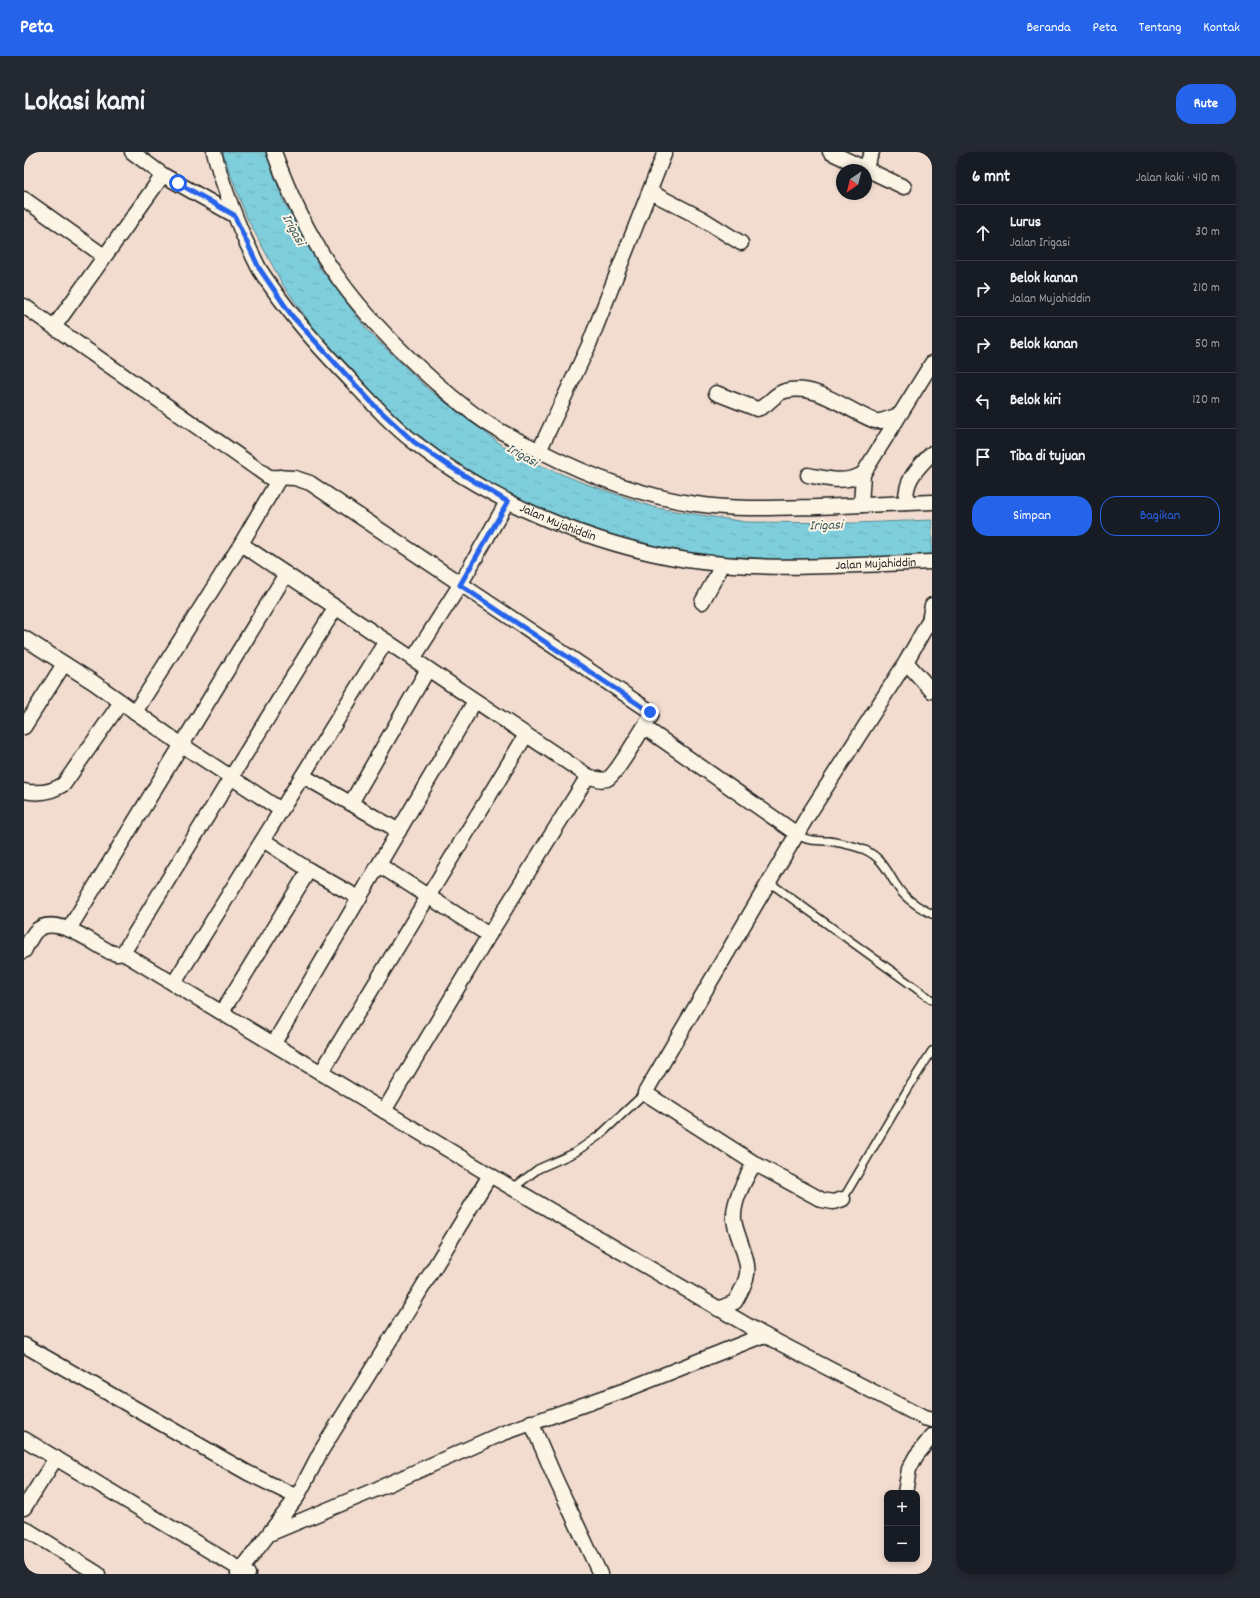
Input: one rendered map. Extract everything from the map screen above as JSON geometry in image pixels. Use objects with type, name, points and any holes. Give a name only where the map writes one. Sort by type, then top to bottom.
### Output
[{"type":"street","points":[[132,152],[163,175],[234,215]]},
{"type":"street","name":"Jalan Mujahiddin","points":[[214,152],[224,188],[234,215],[259,268],[292,316],[370,401],[414,442],[446,464],[508,502],[562,525],[616,544],[686,559],[723,564],[817,566],[932,562]]},
{"type":"street","points":[[274,152],[285,183],[309,231],[338,278],[371,320],[405,356],[484,421],[514,439],[559,461],[603,479],[657,495],[696,504],[777,508],[932,502]]},
{"type":"street","points":[[539,451],[588,347],[665,152]]},
{"type":"street","points":[[830,152],[856,164]]},
{"type":"street","points":[[867,164],[872,152]]},
{"type":"street","points":[[872,171],[904,187]]},
{"type":"street","points":[[54,327],[163,175]]},
{"type":"street","points":[[650,192],[702,218],[741,243]]},
{"type":"street","points":[[24,199],[104,256]]},
{"type":"street","points":[[24,306],[269,477],[295,478],[310,483],[647,709],[651,716],[618,768],[609,778],[606,780],[588,776],[241,544]]},
{"type":"street","points":[[861,505],[863,474],[932,363]]},
{"type":"street","points":[[716,393],[757,409],[765,406],[777,394],[783,391],[799,390],[825,396],[866,417],[881,422],[899,415]]},
{"type":"street","points":[[906,503],[908,483],[932,453]]},
{"type":"street","points":[[808,475],[838,481],[848,480],[863,474]]},
{"type":"street","points":[[135,712],[241,544],[280,477]]},
{"type":"street","points":[[413,659],[460,585],[508,502]]},
{"type":"street","points":[[702,602],[723,564]]},
{"type":"street","points":[[69,930],[286,574]]},
{"type":"street","points":[[843,1199],[833,1202],[822,1200],[754,1163],[645,1093],[797,834],[906,662],[929,621],[932,605]]},
{"type":"street","points":[[123,953],[336,607]]},
{"type":"street","points":[[24,638],[93,682],[182,745],[281,810]]},
{"type":"street","points":[[174,983],[386,641]]},
{"type":"street","points":[[906,662],[932,691]]},
{"type":"street","points":[[24,727],[64,664]]},
{"type":"street","points":[[351,803],[428,669]]},
{"type":"street","points":[[274,1043],[475,701]]},
{"type":"street","points":[[24,791],[34,793],[48,791],[58,788],[64,784],[121,702]]},
{"type":"street","points":[[644,727],[797,834]]},
{"type":"street","points":[[321,1073],[526,735]]},
{"type":"street","points":[[303,776],[399,831]]},
{"type":"street","points":[[384,1111],[488,935],[588,776]]},
{"type":"street","points":[[263,840],[309,870],[359,898]]},
{"type":"street","points":[[379,865],[488,935]]},
{"type":"street","points":[[222,1012],[309,870]]},
{"type":"street","points":[[24,951],[35,932],[40,928],[55,925],[63,926],[110,952],[117,954],[123,953],[490,1175],[764,1335],[924,1418],[932,1420]]},
{"type":"street","points":[[718,1308],[735,1302],[748,1277],[748,1269],[735,1224],[734,1214],[738,1196],[754,1163]]},
{"type":"street","points":[[24,1439],[243,1573],[269,1534],[297,1497],[321,1450],[408,1311],[490,1175]]},
{"type":"street","points":[[269,1534],[377,1489],[501,1434],[628,1388],[764,1335]]},
{"type":"street","points":[[24,1345],[248,1473],[297,1497]]},
{"type":"street","points":[[24,1357],[39,1354]]},
{"type":"street","points":[[532,1422],[556,1480],[600,1574]]},
{"type":"street","points":[[905,1490],[909,1469],[916,1456],[932,1436]]},
{"type":"street","points":[[24,1508],[56,1458]]},
{"type":"street","points":[[24,1528],[98,1574]]},
{"type":"lane","points":[[797,834],[809,841],[845,844],[865,850],[883,862],[904,894],[920,907],[932,914]]},
{"type":"lane","points":[[769,882],[932,1000]]},
{"type":"lane","points":[[843,1199],[932,1051]]},
{"type":"lane","points":[[513,1188],[538,1169],[574,1153],[600,1135],[645,1093]]},
{"type":"water","name":"Irigasi","points":[[222,152],[266,152],[283,200],[320,268],[369,332],[428,389],[515,455],[581,482],[656,508],[746,522],[855,523],[932,520],[932,559],[730,562],[656,551],[551,517],[483,482],[409,430],[335,358],[283,285],[247,218]]},
{"type":"route","points":[[178,183],[234,215],[259,268],[292,316],[375,406],[414,442],[446,464],[508,502],[460,585],[650,712]]}]
